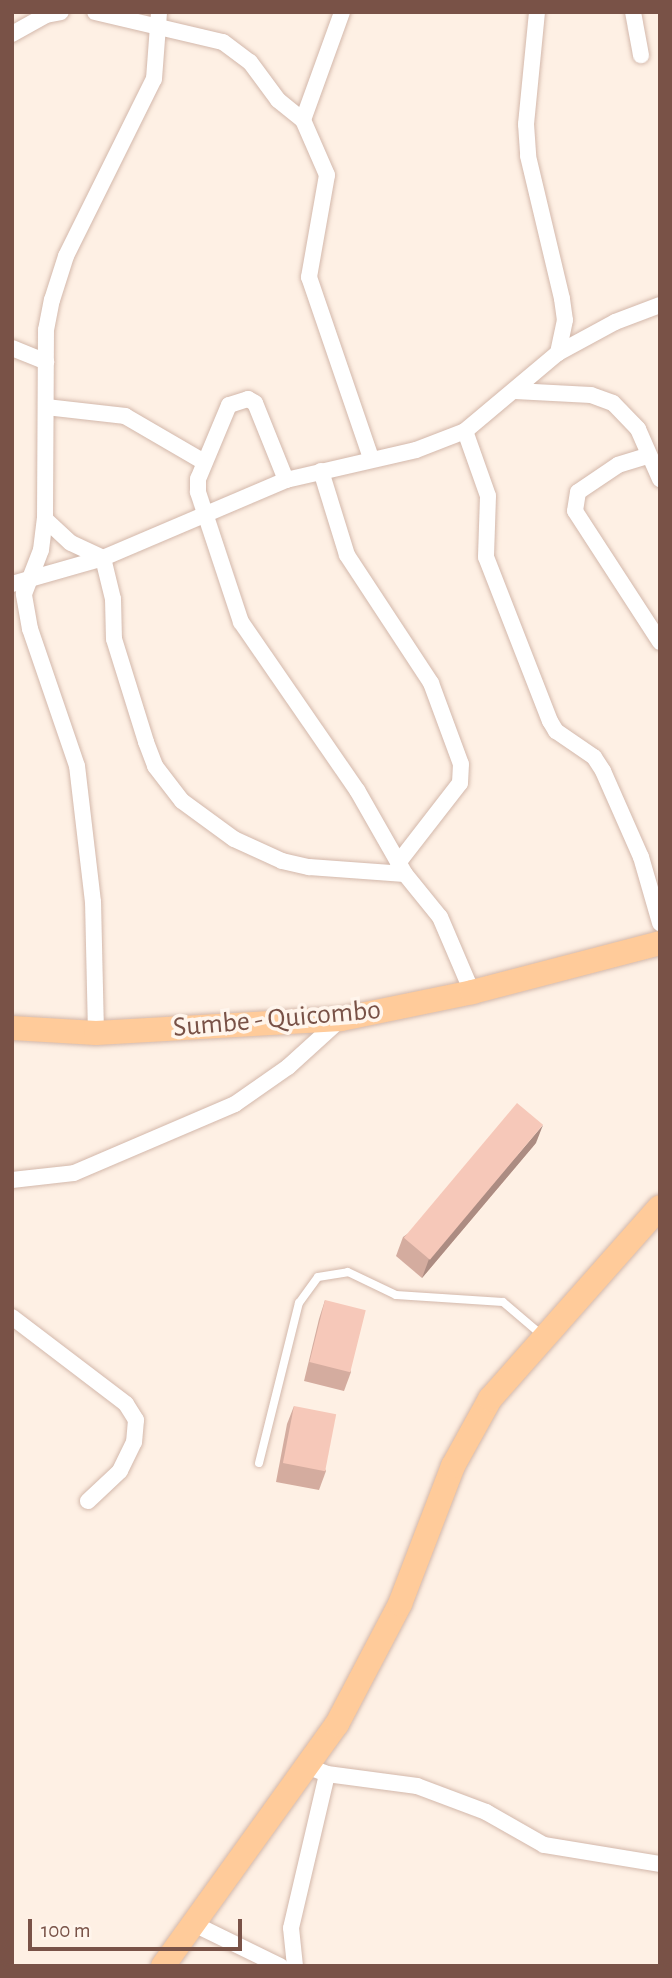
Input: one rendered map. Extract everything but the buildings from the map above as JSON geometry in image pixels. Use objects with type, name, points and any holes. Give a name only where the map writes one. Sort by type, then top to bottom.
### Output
[{"type":"main road","name":"Sumbe - Quicombo","points":[[12,1028],[96,1033],[341,1020],[472,992],[660,943]]},
{"type":"main road","points":[[163,1966],[318,1771],[400,1604],[468,1433],[543,1336],[660,1207]]},
{"type":"street","points":[[12,34],[46,15],[61,12]]},
{"type":"street","points":[[95,12],[159,20],[223,42],[250,62],[278,100],[303,120],[327,175],[310,260],[312,292],[371,458]]},
{"type":"street","points":[[303,120],[342,12]]},
{"type":"street","points":[[537,12],[526,124],[528,156],[565,320],[558,353]]},
{"type":"street","points":[[633,12],[641,55]]},
{"type":"street","points":[[17,579],[41,550],[46,519],[46,330],[59,276],[154,79],[159,20]]},
{"type":"street","points":[[17,579],[103,558],[286,480],[371,458],[416,450],[465,431],[558,353],[615,322],[660,305]]},
{"type":"street","points":[[12,348],[46,362]]},
{"type":"street","points":[[515,391],[591,395],[613,403],[638,429],[647,456],[660,479]]},
{"type":"street","points":[[286,480],[260,413],[248,399],[238,400],[223,413],[204,462],[198,492],[245,630],[357,790],[401,868],[446,927],[472,992]]},
{"type":"street","points":[[46,407],[125,416],[204,462]]},
{"type":"street","points":[[465,431],[488,496],[486,557],[550,721],[556,731],[594,757],[603,771],[641,858],[660,923]]},
{"type":"street","points":[[647,456],[618,465],[578,492],[575,511],[660,642]]},
{"type":"street","points":[[321,471],[347,555],[431,683],[461,764],[460,783],[401,868]]},
{"type":"street","points":[[46,519],[71,543],[103,558]]},
{"type":"street","points":[[103,558],[113,599],[114,639],[146,742],[155,766],[182,801],[234,839],[282,860],[309,867],[401,868]]},
{"type":"street","points":[[17,579],[24,594],[30,628],[77,766],[93,902],[96,1033]]},
{"type":"street","points":[[12,1180],[74,1173],[235,1104],[288,1067],[341,1020]]},
{"type":"street","points":[[12,1317],[126,1404],[136,1420],[134,1442],[120,1471],[88,1501]]},
{"type":"street","points":[[295,1966],[291,1928],[318,1771],[405,1783],[486,1812],[544,1844],[660,1864]]},
{"type":"street","points":[[194,1924],[279,1966]]},
{"type":"lane","points":[[259,1463],[299,1303],[318,1277],[348,1272],[396,1295],[503,1302],[543,1336]]}]
